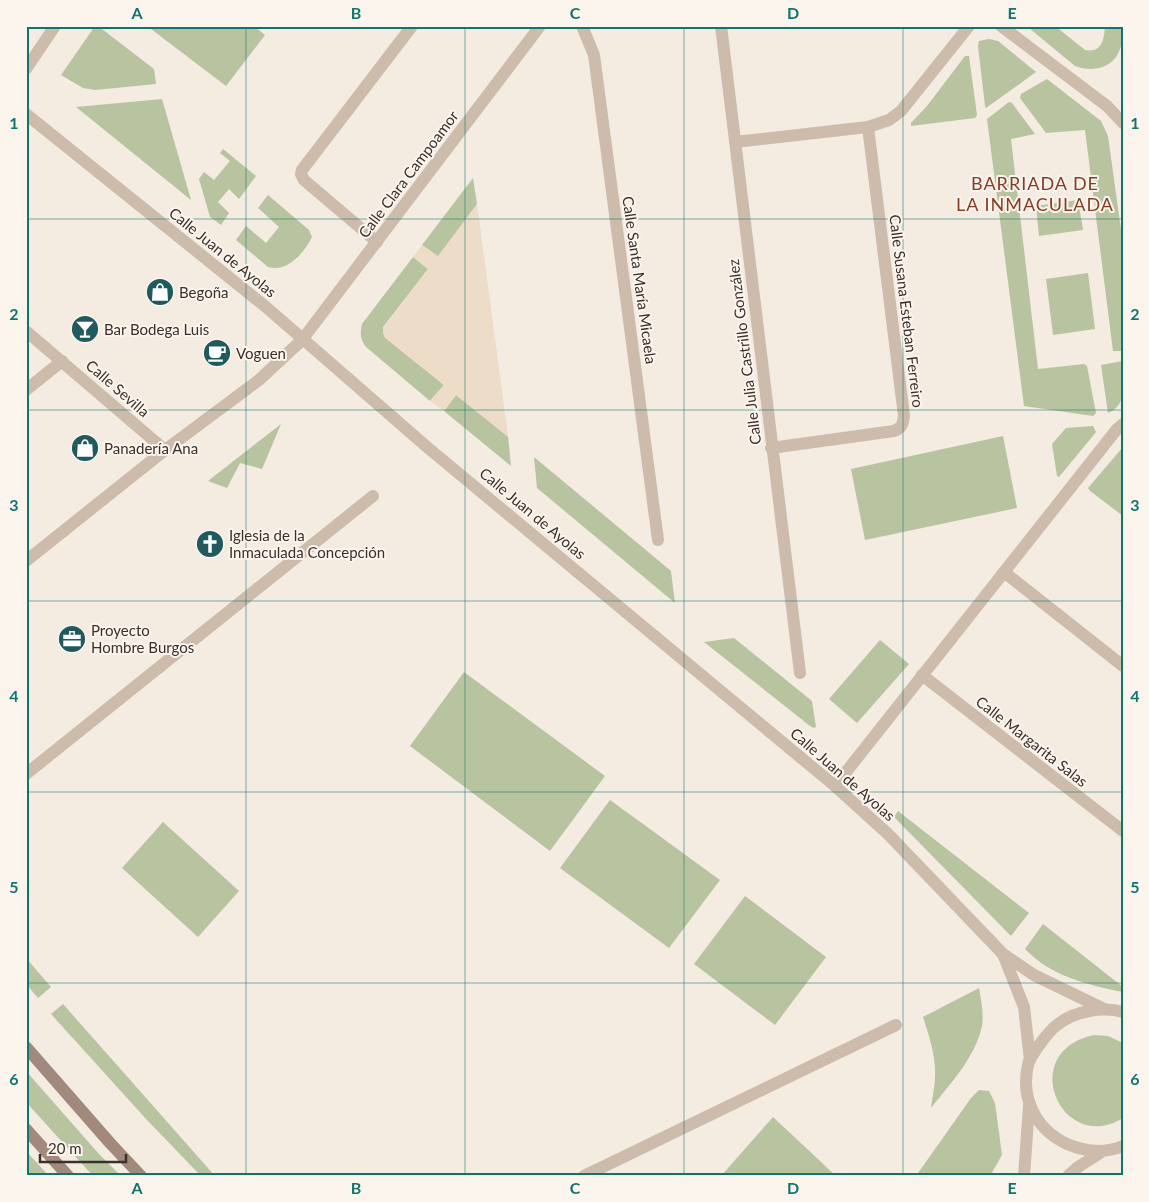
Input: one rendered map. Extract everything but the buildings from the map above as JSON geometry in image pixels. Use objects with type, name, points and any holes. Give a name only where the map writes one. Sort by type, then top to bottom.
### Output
[{"type":"main road","points":[[26,1047],[141,1176]]},
{"type":"main road","points":[[26,1129],[68,1176]]},
{"type":"street","points":[[26,69],[55,26]]},
{"type":"street","points":[[377,242],[304,180],[301,174],[302,170],[412,26]]},
{"type":"street","name":"Calle Clara Campoamor","points":[[26,561],[165,450],[259,380],[302,340],[539,26]]},
{"type":"street","name":"Calle Santa María Micaela","points":[[582,26],[594,55],[658,540]]},
{"type":"street","name":"Calle Julia Castrillo González","points":[[721,26],[800,673]]},
{"type":"street","points":[[735,142],[868,127],[897,116],[969,26]]},
{"type":"street","points":[[1001,26],[1107,106],[1123,123]]},
{"type":"street","name":"Calle Juan de Ayolas","points":[[26,114],[266,308],[427,447],[835,786],[888,834],[1003,954],[1034,974],[1104,1009]]},
{"type":"street","name":"Calle Susana Esteban Ferreiro","points":[[772,448],[894,431],[900,429],[903,424],[904,416],[868,127]]},
{"type":"street","name":"Calle Sevilla","points":[[26,331],[165,450]]},
{"type":"street","points":[[26,390],[62,361]]},
{"type":"street","points":[[835,786],[1117,429],[1123,424]]},
{"type":"street","points":[[26,774],[374,496]]},
{"type":"street","points":[[1004,572],[1123,666]]},
{"type":"street","name":"Calle Margarita Salas","points":[[922,675],[1123,832]]},
{"type":"street","name":"Calle Juan de Ayolas","points":[[1003,954],[1015,980],[1024,1007],[1030,1060]]},
{"type":"street","points":[[1024,1176],[1029,1106],[1026,1080],[1030,1060],[1042,1041],[1058,1024],[1081,1013],[1104,1009],[1122,1012]]},
{"type":"street","points":[[584,1176],[896,1026]]},
{"type":"street","points":[[1029,1106],[1044,1127],[1058,1139],[1076,1148],[1100,1152]]},
{"type":"street","points":[[1068,1176],[1100,1152],[1123,1146]]},
{"type":"green space","points":[[95,26],[98,26],[154,69],[156,84],[95,90],[83,88],[61,75]]},
{"type":"green space","points":[[147,26],[254,26],[265,35],[226,86]]},
{"type":"green space","points":[[1030,26],[1055,26],[1085,50],[1091,50],[1099,47],[1103,41],[1105,26],[1123,26],[1121,46],[1109,64],[1096,69],[1082,68],[1075,66],[1029,28]]},
{"type":"green space","points":[[989,39],[998,41],[1036,72],[986,108],[978,46],[979,41]]},
{"type":"green space","points":[[965,56],[969,56],[977,115],[975,118],[911,126],[911,123],[927,106]]},
{"type":"green space","points":[[1047,79],[1101,121],[1108,136],[1123,244],[1123,351],[1113,351],[1085,130],[1046,133],[1020,98],[1021,94]]},
{"type":"green space","points":[[162,99],[191,200],[76,107]]},
{"type":"green space","points":[[1009,102],[1012,103],[1035,134],[1011,139],[1038,369],[1084,364],[1087,366],[1096,413],[1093,416],[1024,406],[987,119]]},
{"type":"green space","points":[[223,149],[256,176],[239,199],[229,189],[218,202],[229,213],[221,225],[210,217],[199,179],[204,172],[214,180],[230,161],[220,153]]},
{"type":"green space","points":[[473,178],[477,204],[438,257],[422,245]]},
{"type":"green space","points":[[268,195],[309,230],[312,237],[300,255],[282,267],[268,267],[236,240],[246,226],[266,243],[279,227],[258,208]]},
{"type":"green space","points":[[1078,200],[1083,230],[1039,236],[1036,206]]},
{"type":"green space","points":[[413,257],[428,269],[383,327],[383,333],[386,338],[444,385],[430,401],[366,347],[361,336],[362,324]]},
{"type":"green space","points":[[1088,273],[1095,329],[1053,335],[1046,279]]},
{"type":"green space","points":[[1123,361],[1124,384],[1122,398],[1115,409],[1108,413],[1101,365]]},
{"type":"green space","points":[[456,395],[508,436],[511,466],[444,411]]},
{"type":"green space","points":[[281,424],[262,469],[240,463],[227,488],[208,481]]},
{"type":"green space","points":[[1093,426],[1096,432],[1059,477],[1057,476],[1052,444],[1066,428]]},
{"type":"green space","points":[[1003,436],[1017,508],[865,540],[851,469]]},
{"type":"green space","points":[[1123,447],[1123,516],[1088,488]]},
{"type":"green space","points":[[534,457],[671,571],[675,603],[537,488]]},
{"type":"green space","points":[[734,638],[812,701],[816,727],[810,726],[704,642]]},
{"type":"green space","points":[[880,640],[909,664],[857,723],[829,699]]},
{"type":"green space","points":[[464,672],[605,776],[550,851],[410,746]]},
{"type":"green space","points":[[610,800],[720,880],[669,948],[560,868]]},
{"type":"green space","points":[[898,811],[1029,913],[1011,936],[894,817]]},
{"type":"green space","points":[[163,822],[239,891],[198,937],[122,868]]},
{"type":"green space","points":[[745,896],[826,957],[775,1025],[694,964]]},
{"type":"green space","points":[[1043,924],[1123,987],[1123,992],[1070,978],[1058,973],[1035,958],[1025,949]]},
{"type":"green space","points":[[26,958],[51,987],[38,998],[26,984]]},
{"type":"green space","points":[[979,988],[983,1017],[979,1038],[968,1060],[931,1108],[935,1069],[932,1046],[923,1017]]},
{"type":"green space","points":[[63,1004],[215,1176],[201,1176],[147,1120],[51,1014]]},
{"type":"green space","points":[[1094,1035],[1108,1036],[1123,1043],[1123,1118],[1101,1126],[1082,1123],[1066,1113],[1056,1097],[1052,1079],[1057,1060],[1070,1045]]},
{"type":"green space","points":[[26,1071],[98,1153],[121,1176],[93,1176],[26,1102]]},
{"type":"green space","points":[[979,1090],[989,1091],[995,1103],[1002,1155],[990,1176],[916,1176],[971,1098]]},
{"type":"green space","points":[[773,1117],[836,1176],[721,1176]]},
{"type":"green space","points":[[26,1151],[49,1176],[26,1176]]},
{"type":"shaded area","points":[[477,204],[508,437],[456,395],[444,411],[430,401],[444,385],[385,338],[383,333],[383,328],[428,269],[413,257],[422,245],[438,256]]},
{"type":"place","name":"Begoña","points":[[160,292]]},
{"type":"place","name":"Bar Bodega Luis","points":[[85,329]]},
{"type":"place","name":"Voguen","points":[[217,353]]},
{"type":"place","name":"Panadería Ana","points":[[85,448]]},
{"type":"place","name":"Iglesia de la Inmaculada Concepción","points":[[210,544]]},
{"type":"place","name":"Proyecto Hombre Burgos","points":[[72,639]]},
{"type":"district","name":"BARRIADA DE LA INMACULADA","points":[[1035,193]]}]
